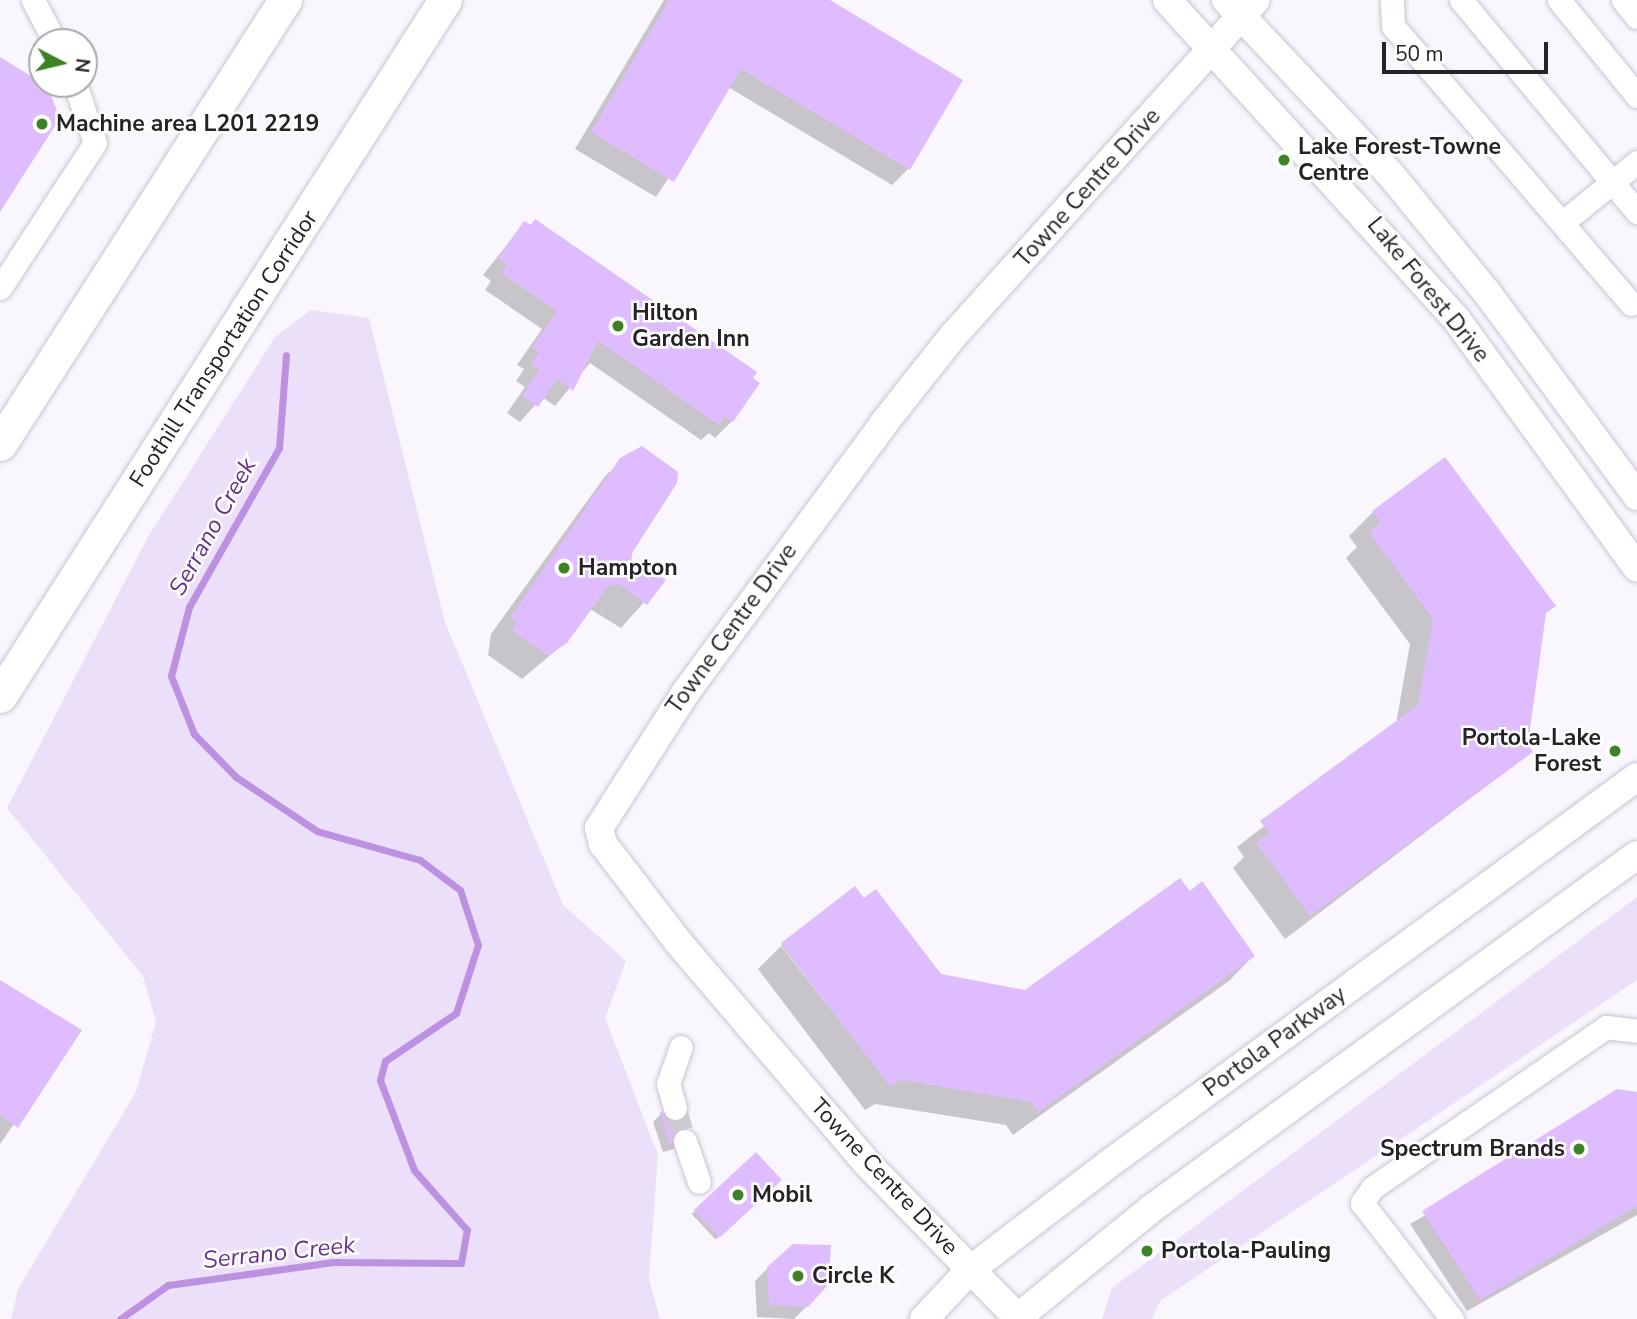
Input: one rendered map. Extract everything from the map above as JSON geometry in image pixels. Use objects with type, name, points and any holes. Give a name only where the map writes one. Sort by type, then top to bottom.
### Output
[{"type":"highway","points":[[0,444],[285,0]]},
{"type":"highway","name":"Foothill Transportation Corridor","points":[[0,696],[285,255],[445,0]]},
{"type":"main road","name":"Lake Forest Drive","points":[[1167,0],[1214,48],[1457,320],[1637,568]]},
{"type":"main road","name":"Lake Forest Drive","points":[[1242,5],[1435,229],[1637,496]]},
{"type":"main road","name":"Towne Centre Drive","points":[[1017,1318],[866,1162],[679,943],[603,844],[600,822],[686,692],[884,423],[954,335],[1214,48],[1242,5]]},
{"type":"main road","name":"Portola Parkway","points":[[924,1319],[970,1270],[1637,776]]},
{"type":"main road","points":[[1017,1318],[1151,1209],[1637,855]]},
{"type":"lane","points":[[33,0],[48,28]]},
{"type":"lane","points":[[1392,0],[1393,26],[1631,304]]},
{"type":"lane","points":[[1461,0],[1637,212]]},
{"type":"lane","points":[[1559,0],[1637,96]]},
{"type":"lane","points":[[1623,0],[1637,17]]},
{"type":"lane","points":[[0,288],[95,143],[80,98]]},
{"type":"lane","points":[[1562,223],[1637,162]]},
{"type":"lane","points":[[1452,1319],[1362,1203],[1372,1188],[1606,1027],[1637,1031]]},
{"type":"lane","points":[[675,1108],[668,1084],[681,1047]]},
{"type":"lane","points":[[685,1141],[699,1182]]},
{"type":"shaded area","points":[[311,310],[369,318],[445,622],[563,905],[626,961],[605,1018],[658,1155],[649,1280],[660,1319],[11,1319],[18,1289],[136,1092],[156,1022],[143,976],[7,808],[148,537],[275,337]]},
{"type":"shaded area","points":[[1637,897],[1637,980],[1160,1301],[1152,1319],[1102,1319],[1112,1288]]},
{"type":"building","points":[[669,0],[830,0],[963,80],[910,170],[741,69],[674,182],[591,132]]},
{"type":"building","points":[[0,57],[28,74],[28,98],[52,98],[60,118],[0,212]]},
{"type":"building","name":"Hilton Garden Inn","points":[[535,219],[757,372],[753,378],[760,383],[733,422],[725,416],[719,425],[598,341],[573,391],[557,379],[538,407],[522,396],[540,370],[531,364],[539,352],[532,348],[557,311],[501,273],[507,264],[498,258],[524,221],[531,225]]},
{"type":"building","points":[[642,446],[678,472],[677,483],[632,553],[631,567],[640,561],[666,580],[647,605],[619,584],[608,586],[567,643],[548,656],[512,631],[517,623],[510,618],[620,458]]},
{"type":"building","points":[[1445,457],[1556,606],[1546,613],[1528,744],[1533,752],[1310,916],[1256,842],[1269,833],[1260,821],[1418,705],[1433,619],[1369,532],[1381,523],[1372,511]]},
{"type":"building","points":[[1180,878],[1190,891],[1202,881],[1255,956],[1038,1112],[1031,1102],[901,1080],[890,1087],[781,943],[855,886],[864,898],[876,889],[941,974],[1025,990]]},
{"type":"building","points":[[0,980],[82,1030],[18,1128],[0,1115]]},
{"type":"building","name":"Spectrum Brands","points":[[1617,1089],[1637,1092],[1637,1206],[1480,1300],[1422,1211]]},
{"type":"building","points":[[680,1106],[690,1139],[670,1145],[660,1112]]},
{"type":"building","name":"Mobil","points":[[756,1152],[782,1180],[720,1238],[694,1210]]},
{"type":"building","name":"Circle K","points":[[793,1244],[831,1245],[828,1285],[808,1307],[769,1305],[767,1267]]},
{"type":"waterway","name":"Serrano Creek","points":[[120,1319],[168,1285],[333,1262],[461,1263],[467,1230],[414,1170],[380,1080],[385,1061],[456,1013],[478,945],[460,890],[420,860],[317,831],[236,777],[194,734],[171,676],[189,607],[279,448],[286,355]]},
{"type":"tunnel","points":[[675,1108],[685,1141]]},
{"type":"place","name":"Machine area L201 2219","points":[[42,124]]},
{"type":"place","name":"Lake Forest-Towne Centre","points":[[1284,160]]},
{"type":"place","name":"Hilton Garden Inn","points":[[618,326]]},
{"type":"place","name":"Hampton","points":[[564,568]]},
{"type":"place","name":"Portola-Lake Forest","points":[[1615,751]]},
{"type":"place","name":"Spectrum Brands","points":[[1579,1149]]},
{"type":"place","name":"Mobil","points":[[738,1195]]},
{"type":"place","name":"Portola-Pauling","points":[[1147,1251]]},
{"type":"place","name":"Circle K","points":[[798,1276]]}]
